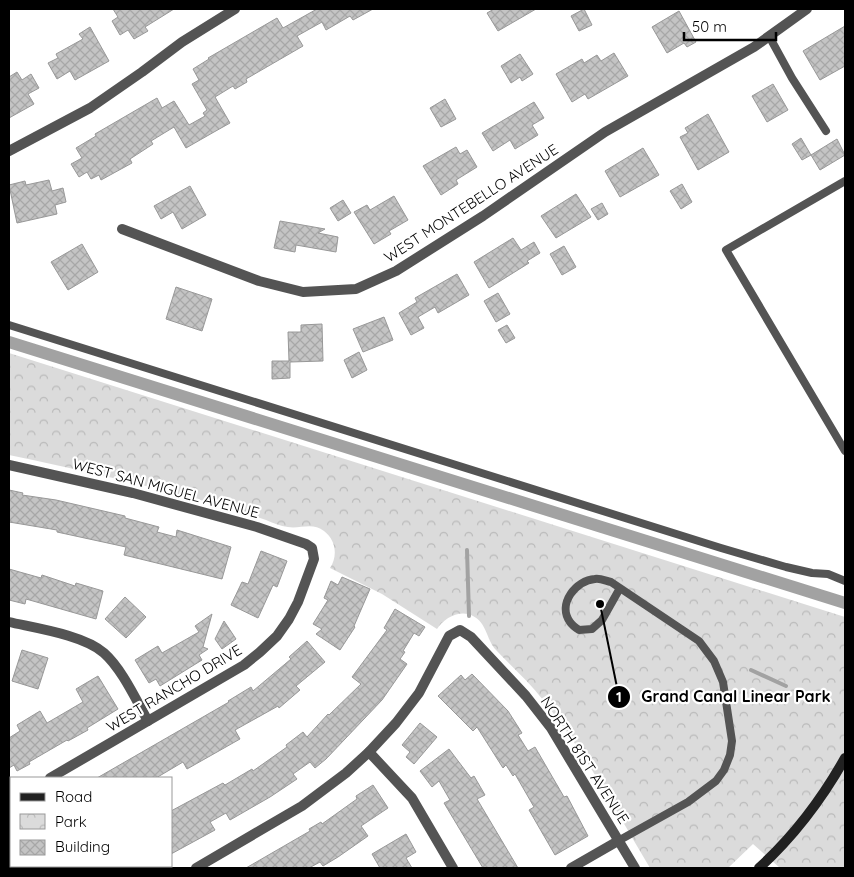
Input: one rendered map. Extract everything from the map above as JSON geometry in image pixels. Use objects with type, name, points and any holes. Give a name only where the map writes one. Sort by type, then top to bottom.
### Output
[{"type":"main road","points":[[761,868],[825,793],[845,758]]},
{"type":"street","points":[[9,151],[90,108],[182,42],[235,9]]},
{"type":"street","name":"WEST MONTEBELLO AVENUE","points":[[122,229],[268,283],[303,292],[356,289],[396,271],[483,216],[605,132],[721,66],[769,36],[807,9]]},
{"type":"street","name":"WEST SAN MIGUEL AVENUE","points":[[9,465],[152,498],[257,527],[298,541],[312,548]]},
{"type":"street","name":"WEST RANCHO DRIVE","points":[[52,777],[244,665],[277,636],[298,602],[314,558],[312,548]]},
{"type":"street","points":[[9,622],[80,640],[104,652],[119,672],[148,721]]},
{"type":"street","name":"NORTH 81ST AVENUE","points":[[369,752],[396,723],[419,693],[449,636],[460,630],[471,637],[526,696],[551,728],[635,868]]},
{"type":"street","points":[[196,868],[302,806],[346,773],[369,752],[412,798],[453,868]]},
{"type":"street","points":[[571,868],[618,841]]},
{"type":"lane","points":[[769,36],[792,78],[826,131]]},
{"type":"lane","points":[[845,181],[726,250],[845,451]]},
{"type":"lane","points":[[9,325],[730,550],[786,567],[837,576],[845,581]]},
{"type":"lane","points":[[837,576],[845,574]]},
{"type":"lane","points":[[618,841],[688,802],[716,781],[724,770],[730,755],[732,741],[723,682],[714,661],[699,640],[611,582],[597,578],[587,581],[571,591],[566,604],[566,615],[570,623],[579,630],[592,629],[602,620],[620,588]]},
{"type":"green space","points":[[9,353],[845,617],[845,868],[780,868],[753,844],[728,868],[650,868],[573,740],[538,693],[496,650],[478,619],[468,614],[458,614],[448,618],[437,629],[382,594],[330,568],[335,553],[333,543],[320,528],[311,526],[282,526],[230,508],[183,495],[9,455]]},
{"type":"building","points":[[113,9],[174,9],[145,27],[148,31],[134,39],[128,30],[120,35],[112,21],[118,17]]},
{"type":"building","points":[[317,9],[373,9],[353,20],[350,16],[326,30],[322,22],[297,36],[303,46],[246,79],[247,82],[235,89],[233,86],[215,97],[230,123],[186,148],[174,127],[151,141],[153,144],[130,159],[132,163],[101,180],[99,175],[91,179],[87,172],[79,177],[71,164],[82,158],[76,148],[96,136],[95,134],[157,98],[162,108],[174,101],[189,125],[205,116],[203,113],[207,110],[192,84],[199,80],[193,69],[208,58],[277,18],[283,28]]},
{"type":"building","points":[[494,9],[536,9],[498,31],[487,13]]},
{"type":"building","points":[[584,9],[592,25],[579,31],[571,16]]},
{"type":"building","points":[[679,11],[696,42],[687,47],[684,43],[667,53],[652,27]]},
{"type":"building","points":[[845,26],[845,66],[820,80],[803,51]]},
{"type":"building","points":[[90,27],[109,61],[75,80],[70,71],[57,79],[48,63],[58,58],[56,54],[83,39],[79,34]]},
{"type":"building","points":[[614,53],[628,76],[588,99],[585,94],[572,102],[556,74],[582,59],[584,63],[597,55],[601,61]]},
{"type":"building","points":[[520,54],[533,74],[522,81],[520,77],[511,83],[501,66]]},
{"type":"building","points":[[17,72],[22,80],[31,74],[39,88],[28,94],[34,104],[9,118],[9,77]]},
{"type":"building","points":[[773,84],[788,110],[767,122],[752,96]]},
{"type":"building","points":[[445,99],[456,119],[441,127],[430,108]]},
{"type":"building","points":[[534,102],[544,118],[532,125],[538,135],[515,149],[510,140],[493,151],[482,133]]},
{"type":"building","points":[[708,114],[729,152],[698,170],[680,137],[688,133],[685,128]]},
{"type":"building","points":[[801,138],[811,155],[802,160],[792,144]]},
{"type":"building","points":[[837,139],[845,155],[820,170],[811,155]]},
{"type":"building","points":[[456,147],[460,154],[467,150],[477,167],[456,180],[458,184],[441,195],[423,166]]},
{"type":"building","points":[[643,148],[659,175],[620,197],[605,171]]},
{"type":"building","points":[[49,180],[52,191],[63,188],[66,202],[55,205],[57,214],[17,223],[9,185],[25,181],[26,185]]},
{"type":"building","points":[[682,184],[692,202],[681,209],[670,191]]},
{"type":"building","points":[[190,186],[206,215],[182,229],[173,212],[161,219],[154,206]]},
{"type":"building","points":[[576,194],[591,217],[556,238],[541,216]]},
{"type":"building","points":[[394,196],[408,220],[389,231],[391,234],[374,244],[354,212],[367,205],[370,210]]},
{"type":"building","points":[[343,200],[351,213],[338,221],[330,208]]},
{"type":"building","points":[[602,203],[608,214],[598,220],[591,209]]},
{"type":"building","points":[[280,221],[325,229],[318,233],[338,237],[336,252],[296,245],[295,252],[274,248]]},
{"type":"building","points":[[513,238],[521,250],[534,242],[540,253],[527,261],[529,263],[489,288],[474,262]]},
{"type":"building","points":[[82,244],[98,272],[68,290],[51,262]]},
{"type":"building","points":[[564,246],[576,267],[562,275],[550,254]]},
{"type":"building","points":[[457,274],[469,295],[438,313],[435,307],[418,317],[424,328],[411,335],[399,313],[417,302],[415,298]]},
{"type":"building","points":[[176,287],[212,299],[202,331],[166,319]]},
{"type":"building","points":[[498,293],[510,314],[496,322],[484,301]]},
{"type":"building","points":[[384,317],[393,340],[363,352],[353,329]]},
{"type":"building","points":[[322,324],[323,361],[290,362],[290,378],[272,379],[272,361],[289,361],[288,332],[301,332],[301,325]]},
{"type":"building","points":[[507,325],[515,338],[506,343],[498,330]]},
{"type":"building","points":[[359,352],[367,370],[352,378],[344,360]]},
{"type":"building","points":[[9,490],[23,493],[22,495],[56,500],[125,516],[125,518],[159,527],[157,532],[176,537],[177,530],[231,547],[222,579],[124,555],[126,547],[57,532],[57,530],[9,522]]},
{"type":"building","points":[[261,551],[287,561],[277,587],[273,585],[258,618],[231,605],[242,582],[248,584]]},
{"type":"building","points":[[9,569],[41,578],[42,575],[75,586],[76,583],[103,591],[96,619],[26,599],[25,604],[9,600]]},
{"type":"building","points":[[342,577],[370,589],[355,627],[340,650],[316,634],[322,629],[313,624],[328,600],[324,598],[331,581],[338,585]]},
{"type":"building","points":[[125,597],[146,617],[126,638],[105,619]]},
{"type":"building","points":[[395,609],[425,627],[419,636],[414,633],[403,651],[405,652],[400,659],[407,664],[382,700],[326,759],[315,768],[310,762],[293,774],[297,779],[270,797],[230,820],[226,813],[210,822],[215,830],[172,853],[172,810],[223,783],[225,785],[252,769],[253,771],[287,747],[286,745],[303,732],[307,737],[328,714],[361,684],[352,677],[387,630],[384,628]]},
{"type":"building","points":[[212,614],[203,647],[208,649],[199,655],[202,660],[160,686],[156,679],[149,683],[135,660],[158,646],[162,653],[199,632],[195,626]]},
{"type":"building","points":[[224,621],[236,639],[222,649],[215,639]]},
{"type":"building","points":[[307,641],[325,662],[296,686],[300,690],[279,708],[278,706],[235,730],[240,739],[187,769],[183,762],[158,777],[99,777],[229,702],[251,687],[253,691],[291,659],[289,657]]},
{"type":"building","points":[[22,650],[48,658],[38,689],[12,681]]},
{"type":"building","points":[[472,674],[508,711],[522,733],[518,735],[528,751],[535,747],[564,797],[567,796],[588,836],[555,855],[529,810],[534,807],[515,774],[513,776],[506,765],[503,768],[477,727],[473,731],[438,696],[461,675],[465,680]]},
{"type":"building","points":[[98,676],[118,709],[87,728],[88,730],[29,762],[30,764],[17,771],[14,765],[9,768],[9,738],[20,731],[17,725],[40,711],[47,723],[83,702],[76,689]]},
{"type":"building","points":[[420,723],[437,737],[414,764],[406,757],[410,752],[402,745]]},
{"type":"building","points":[[449,749],[471,778],[474,776],[485,795],[477,799],[518,868],[483,868],[444,803],[450,800],[439,781],[432,787],[420,771]]},
{"type":"building","points":[[373,785],[388,808],[361,826],[368,836],[338,857],[323,866],[320,862],[309,868],[246,868],[310,831],[309,829],[321,822],[322,824],[357,799],[356,796]]},
{"type":"building","points":[[406,834],[416,852],[406,858],[412,868],[380,868],[372,854]]},
{"type":"waterway","points":[[9,342],[845,603]]},
{"type":"waterway","points":[[467,550],[469,616]]},
{"type":"waterway","points":[[751,670],[786,686]]},
{"type":"place","name":"Grand Canal Linear Park","points":[[600,604]]}]
